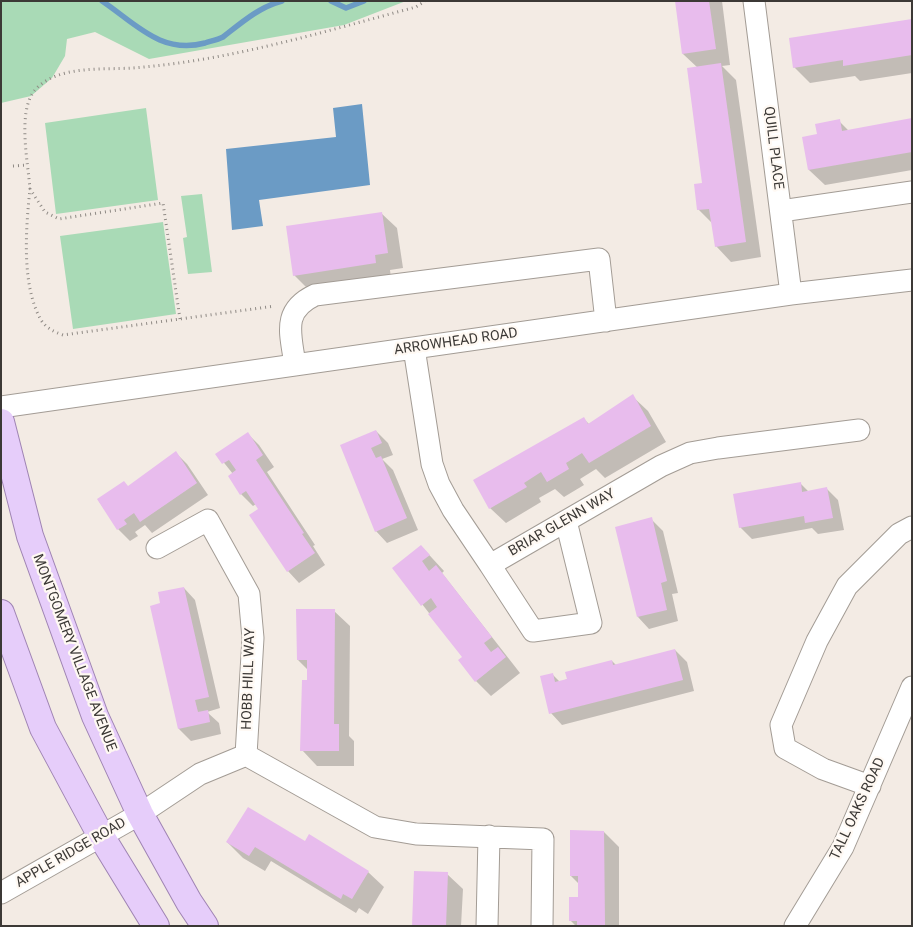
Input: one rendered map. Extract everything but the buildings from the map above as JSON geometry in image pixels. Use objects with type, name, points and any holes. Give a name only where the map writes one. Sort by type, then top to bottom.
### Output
[{"type":"main road","name":"MONTGOMERY VILLAGE AVENUE","points":[[1,422],[30,536],[95,716],[140,814],[189,902],[205,926]]},
{"type":"main road","points":[[1,613],[43,728],[102,836],[156,926]]},
{"type":"street","name":"QUILL PLACE","points":[[757,2],[791,294]]},
{"type":"street","points":[[781,211],[912,192]]},
{"type":"street","points":[[295,365],[290,324],[292,312],[303,300],[315,295],[599,259],[606,320]]},
{"type":"street","name":"ARROWHEAD ROAD","points":[[1,407],[791,294],[912,280]]},
{"type":"street","points":[[414,348],[432,464],[439,484],[453,510],[533,631],[591,623],[566,521]]},
{"type":"street","name":"BRIAR GLENN WAY","points":[[490,565],[661,466],[690,453],[859,430]]},
{"type":"street","name":"HOBB HILL WAY","points":[[157,548],[208,520],[249,594],[253,638],[246,756]]},
{"type":"street","points":[[870,786],[823,769],[785,748],[781,725],[817,641],[847,586],[899,534],[912,527]]},
{"type":"street","name":"TALL OAKS ROAD","points":[[795,926],[843,847],[912,688]]},
{"type":"street","points":[[140,814],[200,774],[246,756],[375,827],[416,834],[542,839],[542,926]]},
{"type":"street","name":"APPLE RIDGE ROAD","points":[[1,893],[140,814]]},
{"type":"street","points":[[487,926],[490,836]]},
{"type":"path","points":[[292,312],[274,306],[63,335],[51,330],[41,320],[32,295],[27,258],[26,220],[30,189],[24,111],[34,91],[48,78],[75,72],[160,66],[240,53],[407,9],[425,1]]},
{"type":"path","points":[[13,166],[28,165]]},
{"type":"path","points":[[30,189],[45,212],[59,219],[163,203],[180,319]]},
{"type":"green space","points":[[1,1],[406,1],[344,25],[149,59],[95,32],[67,39],[65,56],[52,78],[31,96],[1,103]]},
{"type":"green space","points":[[146,108],[158,200],[56,214],[45,123]]},
{"type":"green space","points":[[202,194],[212,272],[188,274],[183,238],[187,237],[181,196]]},
{"type":"green space","points":[[163,222],[176,314],[73,329],[60,236]]},
{"type":"water","points":[[362,104],[370,185],[259,200],[263,226],[232,230],[226,149],[336,137],[333,108]]},
{"type":"waterway","points":[[102,1],[149,35],[175,45],[189,46],[223,37],[258,11],[282,1]]},
{"type":"waterway","points":[[331,1],[346,8],[364,1]]}]
